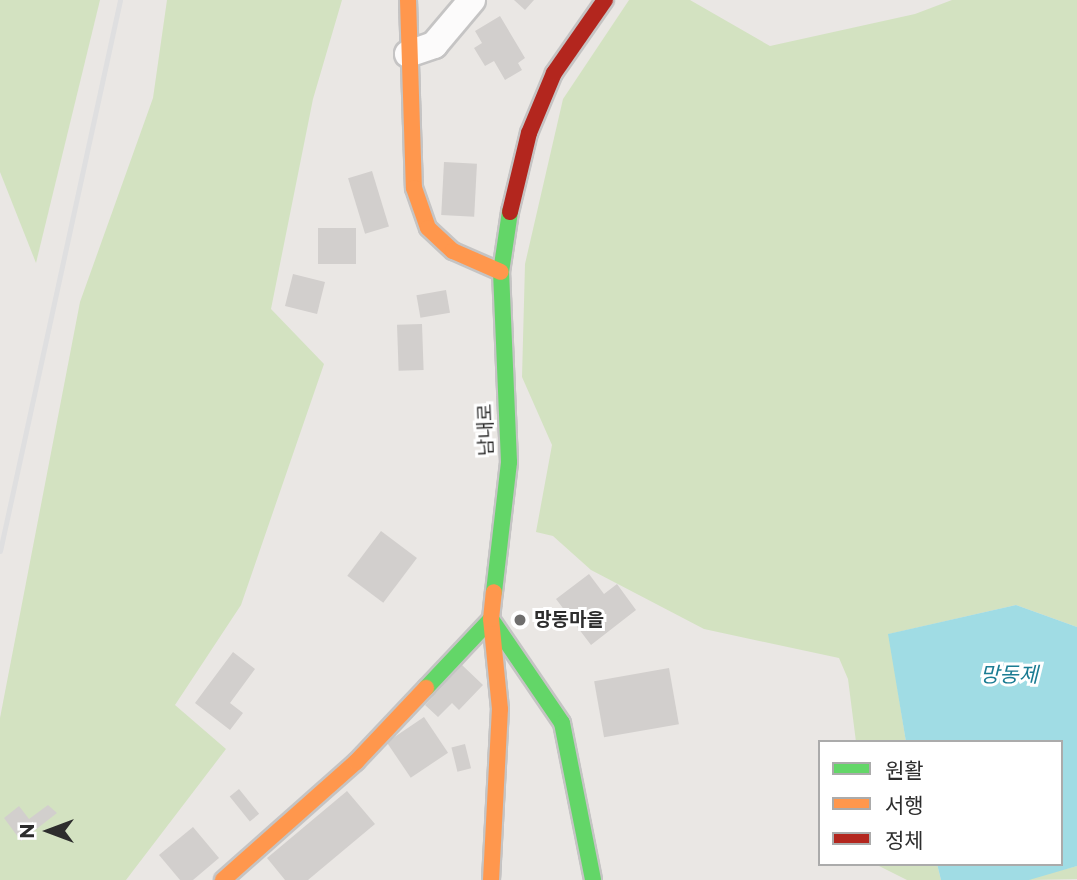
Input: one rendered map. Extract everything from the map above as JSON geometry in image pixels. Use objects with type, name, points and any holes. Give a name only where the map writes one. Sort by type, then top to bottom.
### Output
[{"type":"street","points":[[408,0],[414,188],[428,228],[453,251],[501,272]]},
{"type":"street","points":[[408,54],[434,46],[472,0]]},
{"type":"street","name":"남내로","points":[[491,880],[500,709],[491,620],[509,462],[501,272],[510,202],[529,133],[554,73],[605,0]]},
{"type":"street","points":[[223,880],[356,762],[491,620],[562,723],[593,880]]},
{"type":"green space","points":[[0,0],[100,0],[36,263],[0,172]]},
{"type":"green space","points":[[167,0],[342,0],[313,99],[271,309],[324,364],[241,605],[175,705],[226,749],[126,880],[0,880],[0,718],[80,302],[153,98]]},
{"type":"green space","points":[[629,0],[690,0],[770,46],[915,14],[952,0],[1077,0],[1077,627],[1016,605],[889,634],[906,740],[856,740],[848,679],[839,658],[704,629],[591,570],[553,536],[536,532],[552,445],[522,377],[525,264],[563,99]]},
{"type":"green space","points":[[879,866],[938,866],[941,880],[907,880]]},
{"type":"green space","points":[[1077,866],[1077,879],[1029,880],[1031,878]]},
{"type":"water","name":"망동제","points":[[1016,605],[1077,627],[1077,866],[1029,880],[941,880],[938,866],[1063,866],[1063,740],[906,740],[888,634]]},
{"type":"building","points":[[514,0],[534,0],[525,10]]},
{"type":"building","points":[[500,16],[525,58],[518,63],[522,70],[505,80],[494,61],[485,66],[474,48],[482,43],[475,31]]},
{"type":"building","points":[[444,162],[477,164],[474,217],[441,215]]},
{"type":"building","points":[[372,171],[389,226],[365,234],[348,178]]},
{"type":"building","points":[[318,228],[356,228],[356,264],[318,264]]},
{"type":"building","points":[[293,274],[325,282],[317,314],[285,306]]},
{"type":"building","points":[[446,290],[450,313],[420,318],[416,295]]},
{"type":"building","points":[[422,324],[424,370],[399,371],[397,325]]},
{"type":"building","points":[[381,531],[417,558],[383,603],[347,576]]},
{"type":"building","points":[[589,574],[604,594],[617,584],[636,610],[591,645],[556,599]]},
{"type":"building","points":[[233,652],[255,669],[230,703],[243,713],[230,730],[195,703]]},
{"type":"building","points":[[462,665],[483,685],[459,710],[452,703],[438,717],[425,705]]},
{"type":"building","points":[[669,668],[679,724],[604,737],[594,681]]},
{"type":"building","points":[[424,717],[448,753],[411,778],[387,742]]},
{"type":"building","points":[[465,744],[471,768],[457,772],[451,747]]},
{"type":"building","points":[[239,789],[259,814],[250,821],[230,797]]},
{"type":"building","points":[[347,791],[375,824],[308,880],[285,880],[267,858]]},
{"type":"building","points":[[48,805],[57,813],[21,841],[4,818],[19,806],[29,819]]},
{"type":"building","points":[[193,827],[219,858],[193,880],[180,880],[159,855]]},
{"type":"railway","points":[[0,551],[120,0]]},
{"type":"traffic: fast","points":[[494,592],[509,462],[501,272],[510,212]]},
{"type":"traffic: fast","points":[[426,688],[491,619],[562,723],[593,880]]},
{"type":"traffic: slow","points":[[408,0],[414,188],[428,228],[453,251],[501,272]]},
{"type":"traffic: slow","points":[[491,880],[500,709],[491,619],[494,592]]},
{"type":"traffic: slow","points":[[223,880],[356,762],[426,688]]},
{"type":"traffic: jam","points":[[510,212],[529,133],[554,73],[605,0]]},
{"type":"place","name":"망동마을","points":[[520,620]]}]
